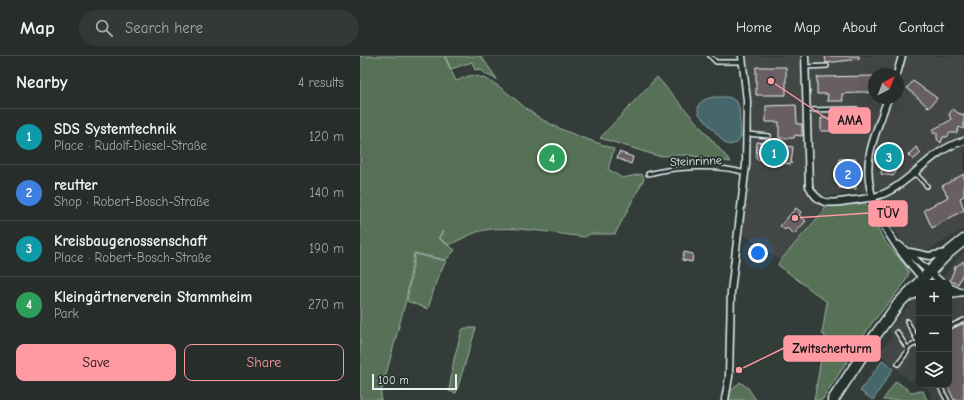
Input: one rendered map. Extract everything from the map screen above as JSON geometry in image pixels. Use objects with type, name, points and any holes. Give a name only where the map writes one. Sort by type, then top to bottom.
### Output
[{"type":"main road","points":[[833,400],[875,336],[899,303],[926,278],[949,252],[964,240]]},
{"type":"street","points":[[804,56],[809,186],[813,194],[827,204],[872,197],[890,191],[939,153],[957,143],[964,141]]},
{"type":"street","points":[[899,68],[902,56]]},
{"type":"street","points":[[725,400],[729,377],[731,292],[745,172],[747,134],[747,101],[742,59]]},
{"type":"street","points":[[886,104],[870,154],[869,171],[872,197],[882,223],[893,240],[926,278]]},
{"type":"street","points":[[893,240],[906,251],[926,278]]},
{"type":"street","points":[[906,251],[928,256],[949,252]]},
{"type":"street","points":[[952,288],[963,293]]},
{"type":"street","points":[[952,294],[963,293]]},
{"type":"street","points":[[899,303],[916,294]]},
{"type":"lane","points":[[710,56],[716,62],[742,59]]},
{"type":"lane","points":[[805,67],[827,66]]},
{"type":"lane","points":[[807,110],[856,109]]},
{"type":"lane","points":[[747,134],[769,136]]},
{"type":"lane","name":"Steinrinne","points":[[648,174],[689,168],[718,168],[745,172]]},
{"type":"lane","points":[[915,173],[927,186]]},
{"type":"lane","points":[[952,326],[964,320]]},
{"type":"lane","points":[[907,321],[916,338]]},
{"type":"lane","points":[[897,332],[907,348],[907,352],[898,364]]},
{"type":"lane","points":[[907,348],[916,343]]},
{"type":"lane","points":[[941,388],[947,400]]},
{"type":"shaded area","points":[[745,56],[964,56],[964,229],[925,252],[915,250],[901,239],[890,222],[882,203],[884,199],[881,188],[831,196],[824,195],[822,209],[780,260],[740,232],[749,99]]},
{"type":"shaded area","points":[[964,251],[964,400],[933,400],[928,388],[952,388],[953,286],[952,280],[945,280],[944,276]]},
{"type":"shaded area","points":[[916,299],[916,377],[911,382],[879,353],[892,337],[889,330]]},
{"type":"green space","points":[[360,56],[444,56],[456,81],[468,76],[473,76],[492,82],[544,121],[614,149],[608,169],[622,178],[642,174],[644,179],[615,234],[590,234],[585,237],[530,230],[501,229],[477,232],[449,245],[439,238],[443,231],[438,238],[455,250],[446,260],[414,253],[406,300],[381,393],[381,400],[360,400]]},
{"type":"green space","points":[[445,56],[481,56],[497,79],[487,75],[480,69],[475,70],[472,62],[451,69]]},
{"type":"green space","points":[[657,77],[731,162],[687,155],[658,156],[600,138]]},
{"type":"green space","points":[[862,202],[868,207],[883,238],[907,268],[909,273],[903,285],[872,323],[822,400],[814,400],[825,335],[822,334],[827,302],[778,265],[825,209],[825,205],[835,206]]},
{"type":"green space","points":[[415,254],[446,261],[437,279],[428,309],[407,301]]},
{"type":"green space","points":[[465,328],[476,328],[456,393],[449,391],[454,359],[462,330]]},
{"type":"green space","points":[[896,381],[911,392],[923,391],[927,400],[883,400]]},
{"type":"green space","points":[[740,382],[748,388],[756,400],[728,400],[730,392]]},
{"type":"water","points":[[714,97],[729,97],[737,102],[739,107],[741,136],[737,143],[729,145],[725,143],[699,114],[699,104],[704,100]]},
{"type":"water","points":[[883,360],[893,369],[873,400],[860,391]]},
{"type":"building","points":[[825,56],[859,56],[859,59],[826,63]]},
{"type":"building","points":[[756,67],[786,67],[786,95],[756,95]]},
{"type":"building","points":[[868,76],[868,92],[842,94],[843,101],[827,101],[828,94],[817,94],[817,77]]},
{"type":"building","points":[[913,81],[937,98],[929,108],[907,88]]},
{"type":"building","points":[[796,105],[797,124],[802,124],[802,136],[795,135],[794,138],[779,138],[779,122],[766,122],[766,106]]},
{"type":"building","points":[[953,109],[964,115],[964,129],[959,127],[957,133],[950,133],[947,137],[943,137],[941,143],[937,139],[937,132],[934,134],[932,130],[951,120],[949,114]]},
{"type":"building","points":[[821,118],[849,118],[849,131],[821,131]]},
{"type":"building","points":[[757,142],[793,147],[791,164],[756,159]]},
{"type":"building","points":[[916,147],[921,153],[913,160],[908,155]]},
{"type":"building","points":[[890,148],[896,149],[896,172],[893,176],[881,174],[883,152],[889,152]]},
{"type":"building","points":[[619,152],[633,157],[631,164],[617,158]]},
{"type":"building","points":[[839,159],[856,159],[856,189],[839,188]]},
{"type":"building","points":[[964,174],[964,196],[960,198],[964,210],[932,228],[924,210],[948,197],[942,186]]},
{"type":"building","points":[[796,208],[801,212],[799,215],[806,221],[794,234],[787,228],[785,230],[780,226]]},
{"type":"building","points":[[684,252],[693,254],[692,262],[682,260]]},
{"type":"building","points":[[964,261],[964,271],[958,284],[950,280],[955,267]]},
{"type":"building","points":[[964,323],[964,400],[954,400],[948,388],[952,388],[952,329]]},
{"type":"place","name":"AMA","points":[[771,81]]},
{"type":"place","name":"SDS Systemtechnik","points":[[774,153]]},
{"type":"place","name":"Kreisbaugenossenschaft","points":[[889,157]]},
{"type":"place","name":"Kleingärtnerverein Stammheim","points":[[552,158]]},
{"type":"place","name":"reutter","points":[[848,174]]},
{"type":"place","name":"TÜV","points":[[795,218]]},
{"type":"place","name":"Zwitscherturm","points":[[739,370]]}]
